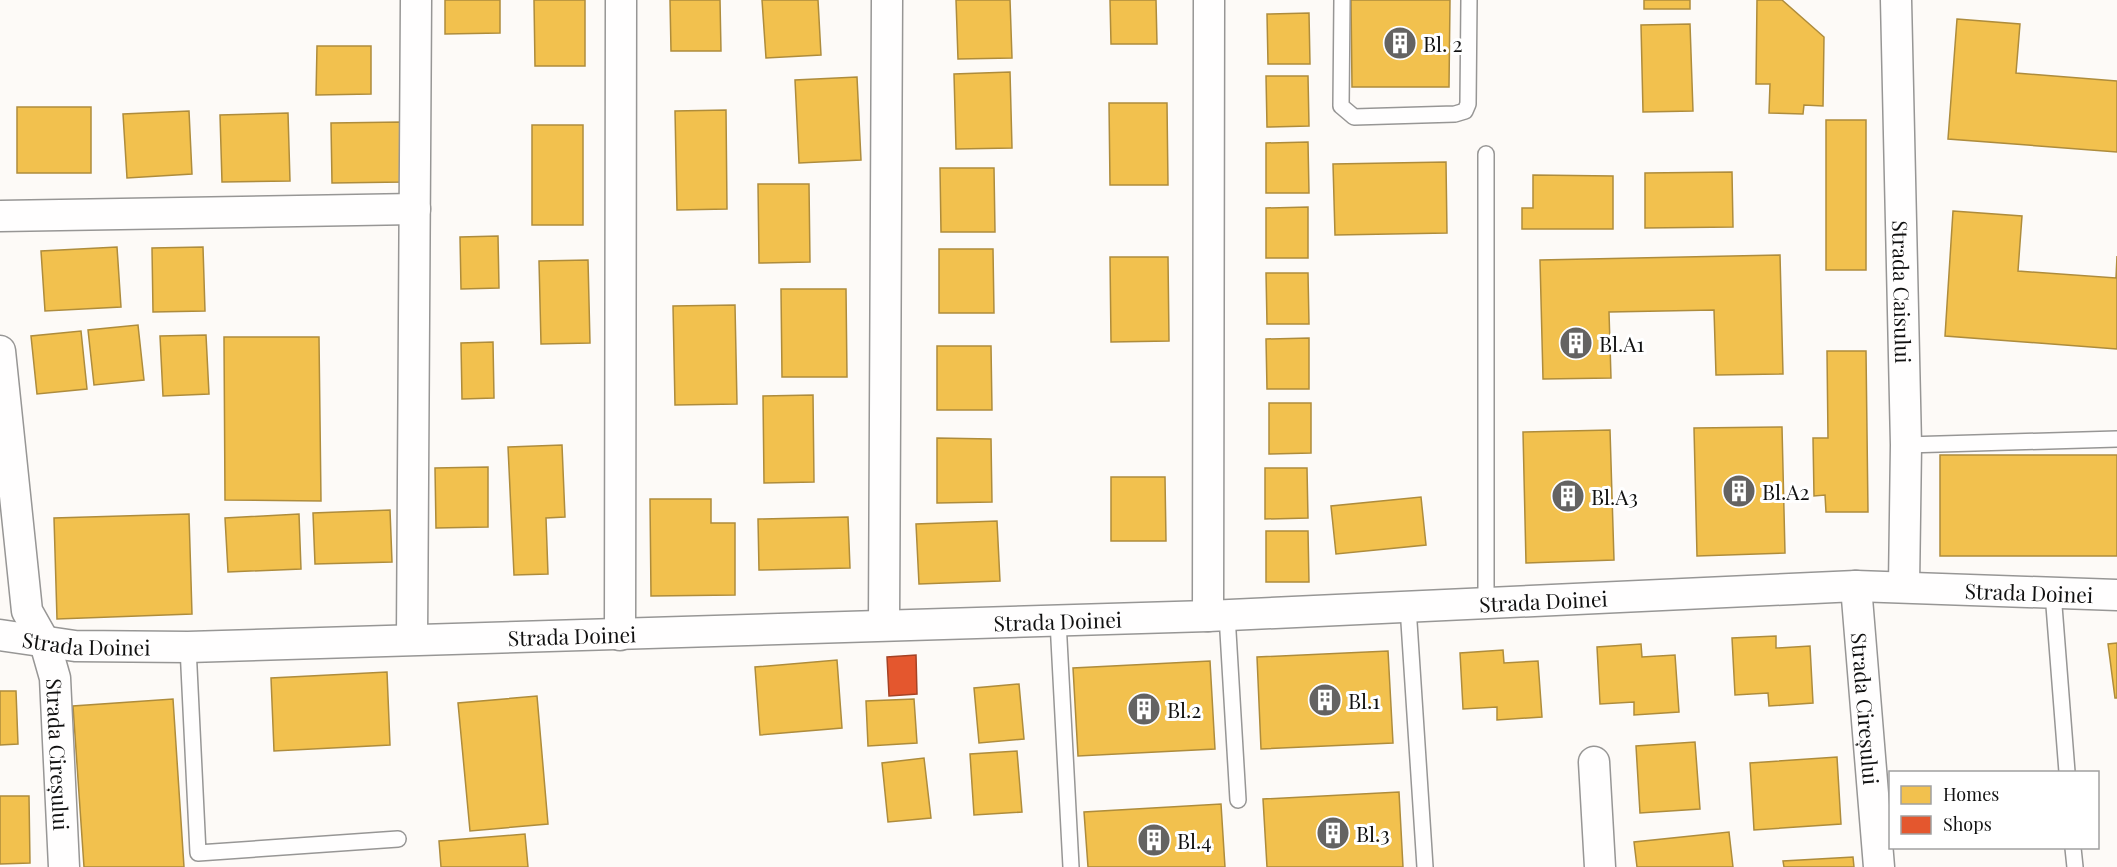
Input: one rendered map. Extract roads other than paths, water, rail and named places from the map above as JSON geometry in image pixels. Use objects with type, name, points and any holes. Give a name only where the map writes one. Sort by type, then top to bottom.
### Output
[{"type":"street","points":[[412,639],[416,0]]},
{"type":"street","points":[[620,635],[621,0]]},
{"type":"street","points":[[884,625],[887,0]]},
{"type":"street","points":[[1209,0],[1218,615]]},
{"type":"street","name":"Strada Caisului","points":[[1896,0],[1906,445],[1904,586]]},
{"type":"street","points":[[0,216],[415,209]]},
{"type":"street","name":"Strada Cireșului","points":[[0,352],[27,611],[45,643],[55,678],[64,867]]},
{"type":"street","name":"Strada Doinei","points":[[0,635],[75,646],[188,647],[1058,621],[1856,586],[2117,595]]},
{"type":"street","name":"Strada Cireșului","points":[[1856,586],[1879,867]]},
{"type":"street","points":[[1594,762],[1600,867]]},
{"type":"lane","points":[[1342,0],[1341,106],[1354,117],[1455,114],[1465,111],[1468,104],[1469,0]]},
{"type":"lane","points":[[1486,154],[1486,604]]},
{"type":"lane","points":[[1906,445],[2117,440]]},
{"type":"lane","points":[[2052,593],[2067,771]]},
{"type":"lane","points":[[1408,607],[1425,867]]},
{"type":"lane","points":[[1218,615],[1239,800]]},
{"type":"lane","points":[[1058,621],[1071,867]]},
{"type":"lane","points":[[188,647],[198,853],[398,839]]},
{"type":"lane","points":[[2073,849],[2075,867]]},
{"type":"place","name":"Bl. 2","points":[[1400,43]]},
{"type":"place","name":"Bl.A1","points":[[1576,343]]},
{"type":"place","name":"Bl.A2","points":[[1739,491]]},
{"type":"place","name":"Bl.A3","points":[[1568,496]]},
{"type":"place","name":"Bl.1","points":[[1325,700]]},
{"type":"place","name":"Bl.2","points":[[1144,709]]},
{"type":"place","name":"Bl.3","points":[[1333,833]]},
{"type":"place","name":"Bl.4","points":[[1154,840]]}]
